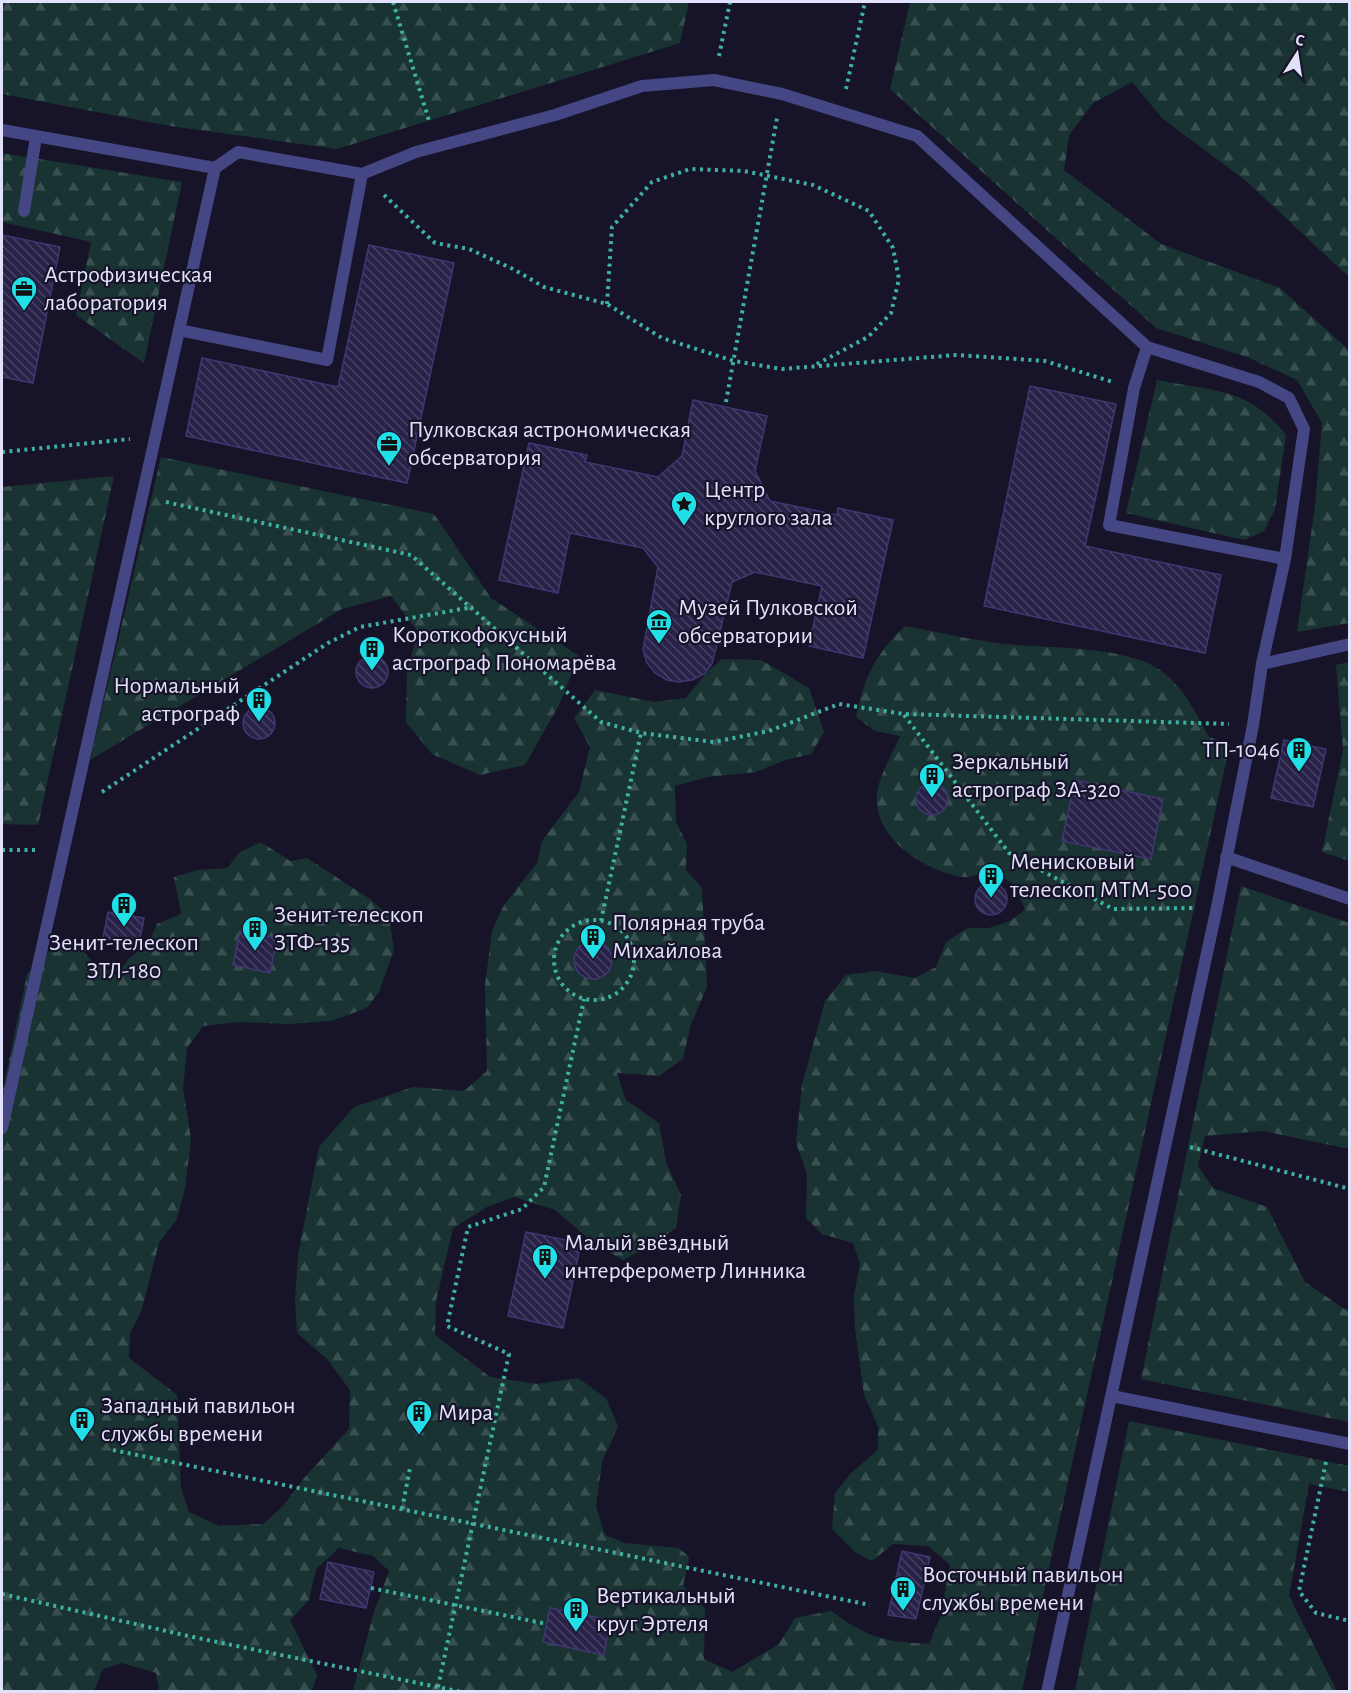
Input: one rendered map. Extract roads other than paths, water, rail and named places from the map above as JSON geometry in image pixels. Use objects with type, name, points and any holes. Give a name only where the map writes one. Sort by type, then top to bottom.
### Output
[{"type":"lane","points":[[2,1128],[215,168],[238,152],[362,174],[416,152],[555,116],[642,86],[714,80],[782,94],[917,136],[1147,347],[1259,382],[1290,398],[1304,429],[1286,559],[1262,664],[1253,725],[1217,908],[1047,1692]]},
{"type":"lane","points":[[2,130],[215,168]]},
{"type":"lane","points":[[24,212],[36,137]]},
{"type":"lane","points":[[179,330],[327,360],[362,174]]},
{"type":"lane","points":[[1147,347],[1134,388],[1109,525],[1286,559]]},
{"type":"lane","points":[[1262,664],[1350,644]]},
{"type":"lane","points":[[1226,857],[1350,899]]},
{"type":"lane","points":[[1112,1396],[1350,1444]]},
{"type":"place","name":"Астрофизическая лаборатория","points":[[24,312]]},
{"type":"place","name":"Пулковская астрономическая обсерватория","points":[[389,467]]},
{"type":"place","name":"Центр круглого зала","points":[[684,527]]},
{"type":"place","name":"Музей Пулковской обсерватории","points":[[659,645]]},
{"type":"place","name":"Короткофокусный астрограф Пономарёва","points":[[372,672]]},
{"type":"place","name":"Нормальный астрограф","points":[[259,723]]},
{"type":"place","name":"ТП-1046","points":[[1299,773]]},
{"type":"place","name":"Зеркальный астрограф ЗА-320","points":[[932,799]]},
{"type":"place","name":"Менисковый телескоп МТМ-500","points":[[991,899]]},
{"type":"place","name":"Зенит-телескоп ЗТЛ-180","points":[[124,928]]},
{"type":"place","name":"Зенит-телескоп ЗТФ-135","points":[[255,952]]},
{"type":"place","name":"Полярная труба Михайлова","points":[[593,960]]},
{"type":"place","name":"Малый звёздный интерферометр Линника","points":[[545,1280]]},
{"type":"place","name":"Мира","points":[[419,1436]]},
{"type":"place","name":"Западный павильон службы времени","points":[[82,1443]]},
{"type":"place","name":"Восточный павильон службы времени","points":[[903,1612]]},
{"type":"place","name":"Вертикальный круг Эртеля","points":[[576,1633]]}]
